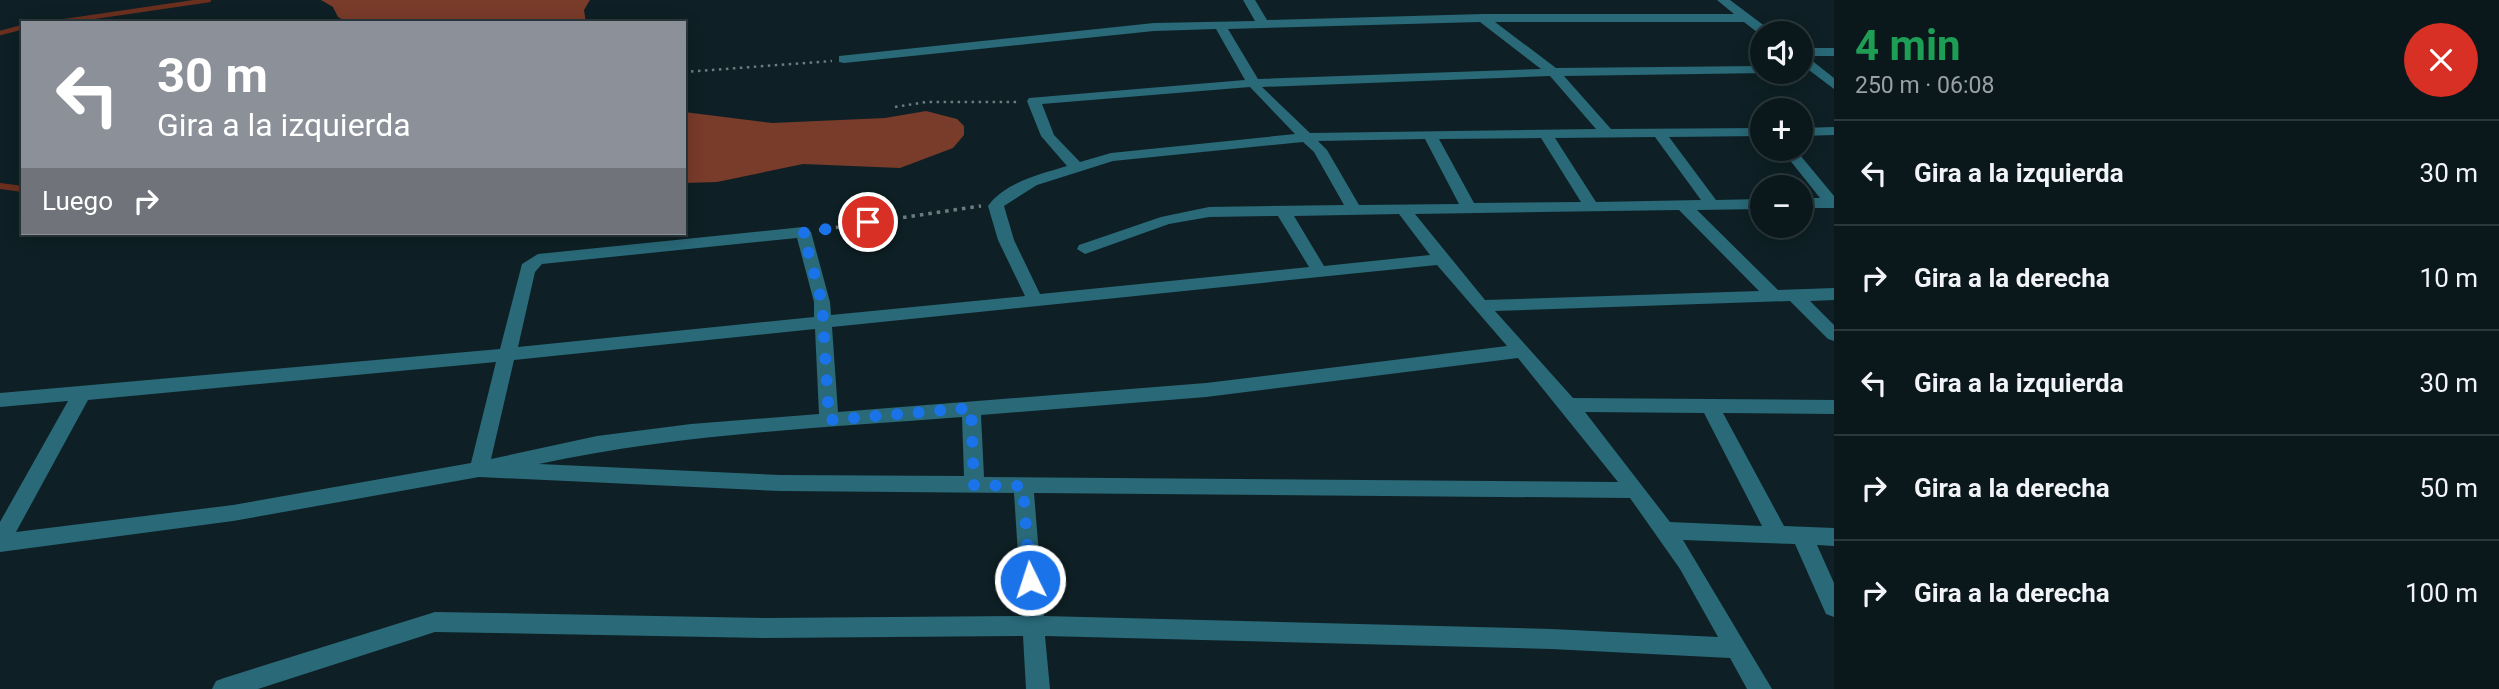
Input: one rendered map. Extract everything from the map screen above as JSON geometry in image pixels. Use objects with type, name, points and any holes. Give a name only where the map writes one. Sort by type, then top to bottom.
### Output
[{"type":"street","points":[[1249,0],[1264,26]]},
{"type":"street","points":[[1723,0],[1750,22]]},
{"type":"street","points":[[1483,18],[1553,72],[1607,133]]},
{"type":"street","points":[[844,60],[1021,42],[1106,30],[1483,18],[1744,18]]},
{"type":"street","points":[[1221,27],[1252,82],[1268,103],[1307,137],[1328,160],[1354,209]]},
{"type":"street","points":[[1813,54],[1834,52]]},
{"type":"street","points":[[1813,67],[1834,85]]},
{"type":"street","points":[[1076,167],[1048,136],[1034,101],[1117,91],[1252,82],[1553,72],[1750,70]]},
{"type":"street","points":[[1813,132],[1834,131]]},
{"type":"street","points":[[1035,300],[1006,240],[996,205],[1032,182],[1130,153],[1307,137],[1750,132]]},
{"type":"street","points":[[1659,133],[1712,205]]},
{"type":"street","points":[[1545,134],[1591,206]]},
{"type":"street","points":[[1430,136],[1468,207]]},
{"type":"street","points":[[1798,161],[1833,203]]},
{"type":"street","points":[[1813,203],[1833,203]]},
{"type":"street","points":[[1085,248],[1186,215],[1282,209],[1750,204]]},
{"type":"street","points":[[1683,205],[1774,296]]},
{"type":"street","points":[[1402,208],[1480,306],[1569,405],[1635,490],[1687,563],[1760,689]]},
{"type":"street","points":[[1282,209],[1319,271]]},
{"type":"street","points":[[479,469],[530,264],[538,259],[803,233],[817,276],[824,322],[829,420]]},
{"type":"street","points":[[0,400],[507,355],[1441,259]]},
{"type":"street","points":[[1480,306],[1834,294]]},
{"type":"street","points":[[1794,295],[1834,335]]},
{"type":"street","points":[[0,542],[233,513],[479,469],[597,444],[691,431],[1206,390],[1521,351]]},
{"type":"street","points":[[0,542],[82,393]]},
{"type":"street","points":[[1569,405],[1834,407]]},
{"type":"street","points":[[1710,406],[1777,534]]},
{"type":"street","points":[[971,408],[974,485]]},
{"type":"street","points":[[479,469],[682,481],[1635,490]]},
{"type":"street","points":[[1023,486],[1038,689]]},
{"type":"street","points":[[1664,531],[1834,537]]},
{"type":"street","points":[[1802,536],[1834,607]]},
{"type":"street","points":[[224,689],[435,622],[766,628],[1033,626],[1551,639],[1736,648]]},
{"type":"path","points":[[686,72],[844,60]]},
{"type":"path","points":[[895,107],[926,102],[1034,101]]},
{"type":"path","points":[[803,233],[929,212],[996,205]]},
{"type":"shaded area","points":[[321,0],[590,0],[584,10],[586,21],[345,21],[338,17],[333,7]]},
{"type":"shaded area","points":[[926,111],[957,119],[964,126],[964,135],[953,148],[900,168],[803,164],[717,182],[686,183],[686,112],[772,123],[885,118]]},
{"type":"waterway","points":[[66,21],[209,0]]},
{"type":"waterway","points":[[0,33],[21,28]]},
{"type":"waterway","points":[[0,186],[21,189]]},
{"type":"route","points":[[868,222],[803,233],[822,302],[829,420],[971,408],[974,485],[1023,486],[1030,580]]}]
